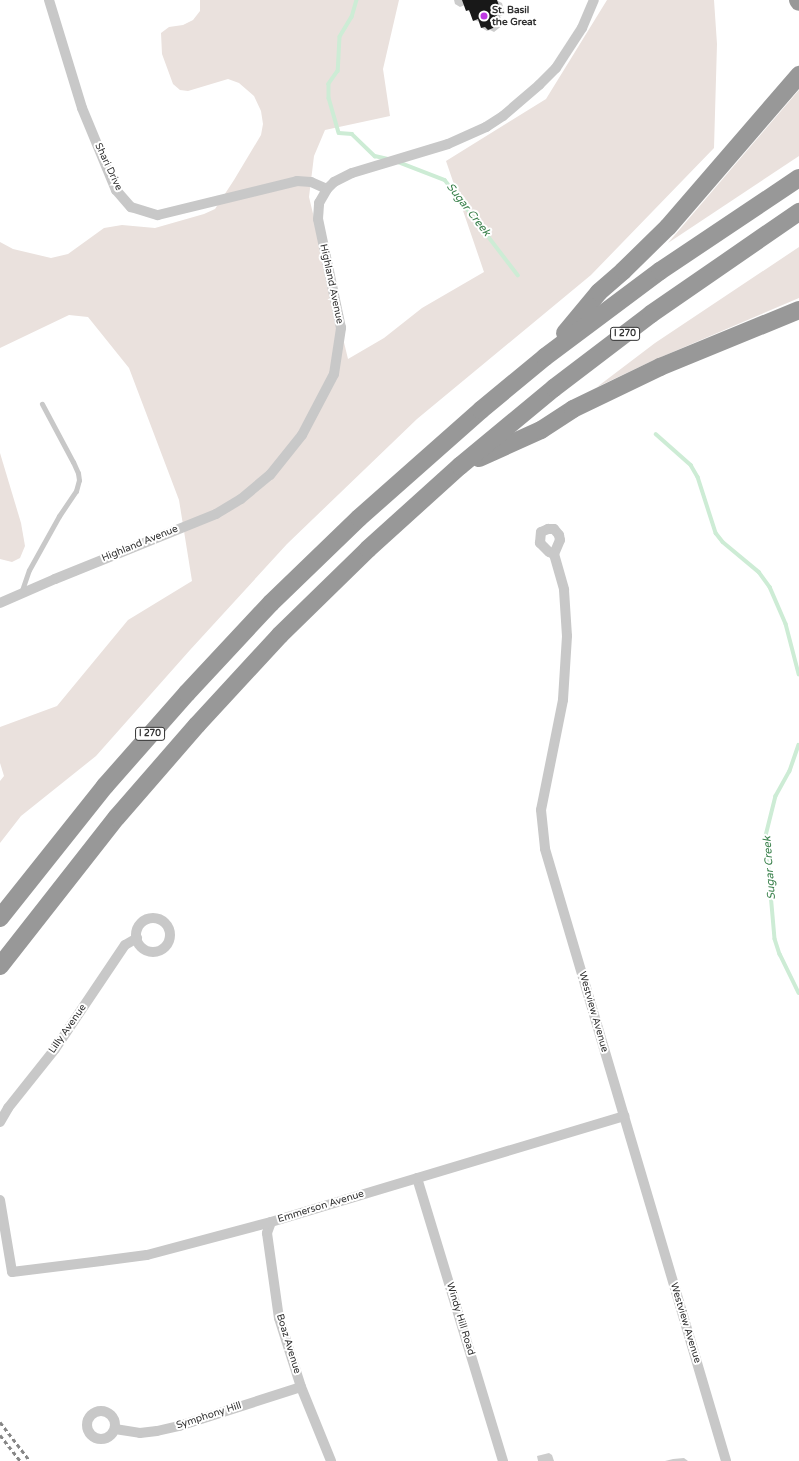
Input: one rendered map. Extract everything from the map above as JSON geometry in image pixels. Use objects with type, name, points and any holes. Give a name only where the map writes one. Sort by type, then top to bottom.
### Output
[{"type":"highway","points":[[545,357],[599,292],[629,266],[668,227],[799,75]]},
{"type":"highway","name":"I 270","points":[[0,918],[115,775],[187,693],[260,614],[314,561],[420,462],[545,357],[654,275],[799,178]]},
{"type":"highway","name":"I 270","points":[[0,966],[122,811],[238,680],[323,592],[460,466],[554,388],[651,314],[799,212]]},
{"type":"highway","points":[[460,466],[540,430],[573,409],[660,367],[799,310]]},
{"type":"street","name":"Shari Drive","points":[[49,0],[82,108],[116,190],[131,207],[158,215],[296,181],[311,182],[327,189]]},
{"type":"street","name":"Highland Avenue","points":[[0,603],[216,514],[241,498],[270,475],[302,436],[334,374],[341,328],[318,219],[319,203],[327,189],[342,177],[365,168],[448,144],[486,127],[503,116],[556,68],[582,28],[594,0]]},
{"type":"street","name":"Westview Avenue","points":[[554,554],[564,590],[567,636],[563,700],[541,810],[545,849],[726,1461]]},
{"type":"street","name":"Lilly Avenue","points":[[0,1122],[8,1108],[55,1049],[125,945],[137,938]]},
{"type":"street","name":"Emmerson Avenue","points":[[0,1200],[12,1272],[147,1255],[272,1222],[624,1116]]},
{"type":"street","name":"Windy Hill Road","points":[[417,1178],[503,1461]]},
{"type":"street","name":"Boaz Avenue","points":[[272,1222],[267,1233],[280,1318],[301,1387],[331,1461]]},
{"type":"street","name":"Symphony Hill","points":[[115,1428],[140,1433],[157,1432],[301,1387]]},
{"type":"lane","points":[[21,594],[29,570],[58,516],[76,491],[78,480],[78,473],[73,462],[42,404]]},
{"type":"shaded area","points":[[200,0],[399,0],[383,69],[390,116],[325,130],[314,156],[309,197],[348,359],[384,338],[422,308],[484,272],[446,161],[546,99],[607,0],[714,0],[717,44],[714,148],[591,275],[417,419],[287,544],[96,756],[21,816],[0,843],[0,781],[4,776],[0,763],[0,727],[57,706],[128,620],[192,581],[179,500],[129,368],[88,317],[69,315],[0,348],[0,242],[13,249],[51,258],[68,254],[104,228],[122,225],[155,228],[204,214],[215,209],[261,135],[263,124],[261,111],[254,96],[239,83],[228,79],[188,91],[180,90],[173,84],[162,54],[161,33],[169,27],[183,25],[193,20],[200,11]]},
{"type":"shaded area","points":[[799,90],[799,156],[668,243],[750,147]]},
{"type":"shaded area","points":[[799,247],[799,298],[654,360],[597,387],[655,343]]},
{"type":"shaded area","points":[[0,453],[21,523],[25,546],[20,558],[12,562],[0,559]]},
{"type":"building","name":"St. Basil the Great","points":[[462,0],[497,0],[501,11],[496,13],[499,23],[495,24],[493,28],[488,30],[485,27],[481,28],[478,19],[473,21],[469,10],[466,11]]},
{"type":"waterway","name":"Sugar Creek","points":[[357,0],[352,17],[340,37],[338,71],[329,84],[329,98],[339,133],[352,134],[375,156],[388,159]]},
{"type":"waterway","name":"Sugar Creek","points":[[398,162],[445,180],[518,275]]},
{"type":"waterway","name":"Sugar Creek","points":[[656,434],[691,465],[698,477],[716,533],[723,542],[759,572],[770,587],[786,624],[799,674]]},
{"type":"waterway","name":"Sugar Creek","points":[[799,745],[790,771],[776,796],[766,836],[775,939],[780,954],[799,993]]},
{"type":"railway","points":[[0,1422],[30,1461]]},
{"type":"railway","points":[[0,1435],[20,1461]]},
{"type":"place","name":"St. Basil the Great","points":[[484,16]]}]
